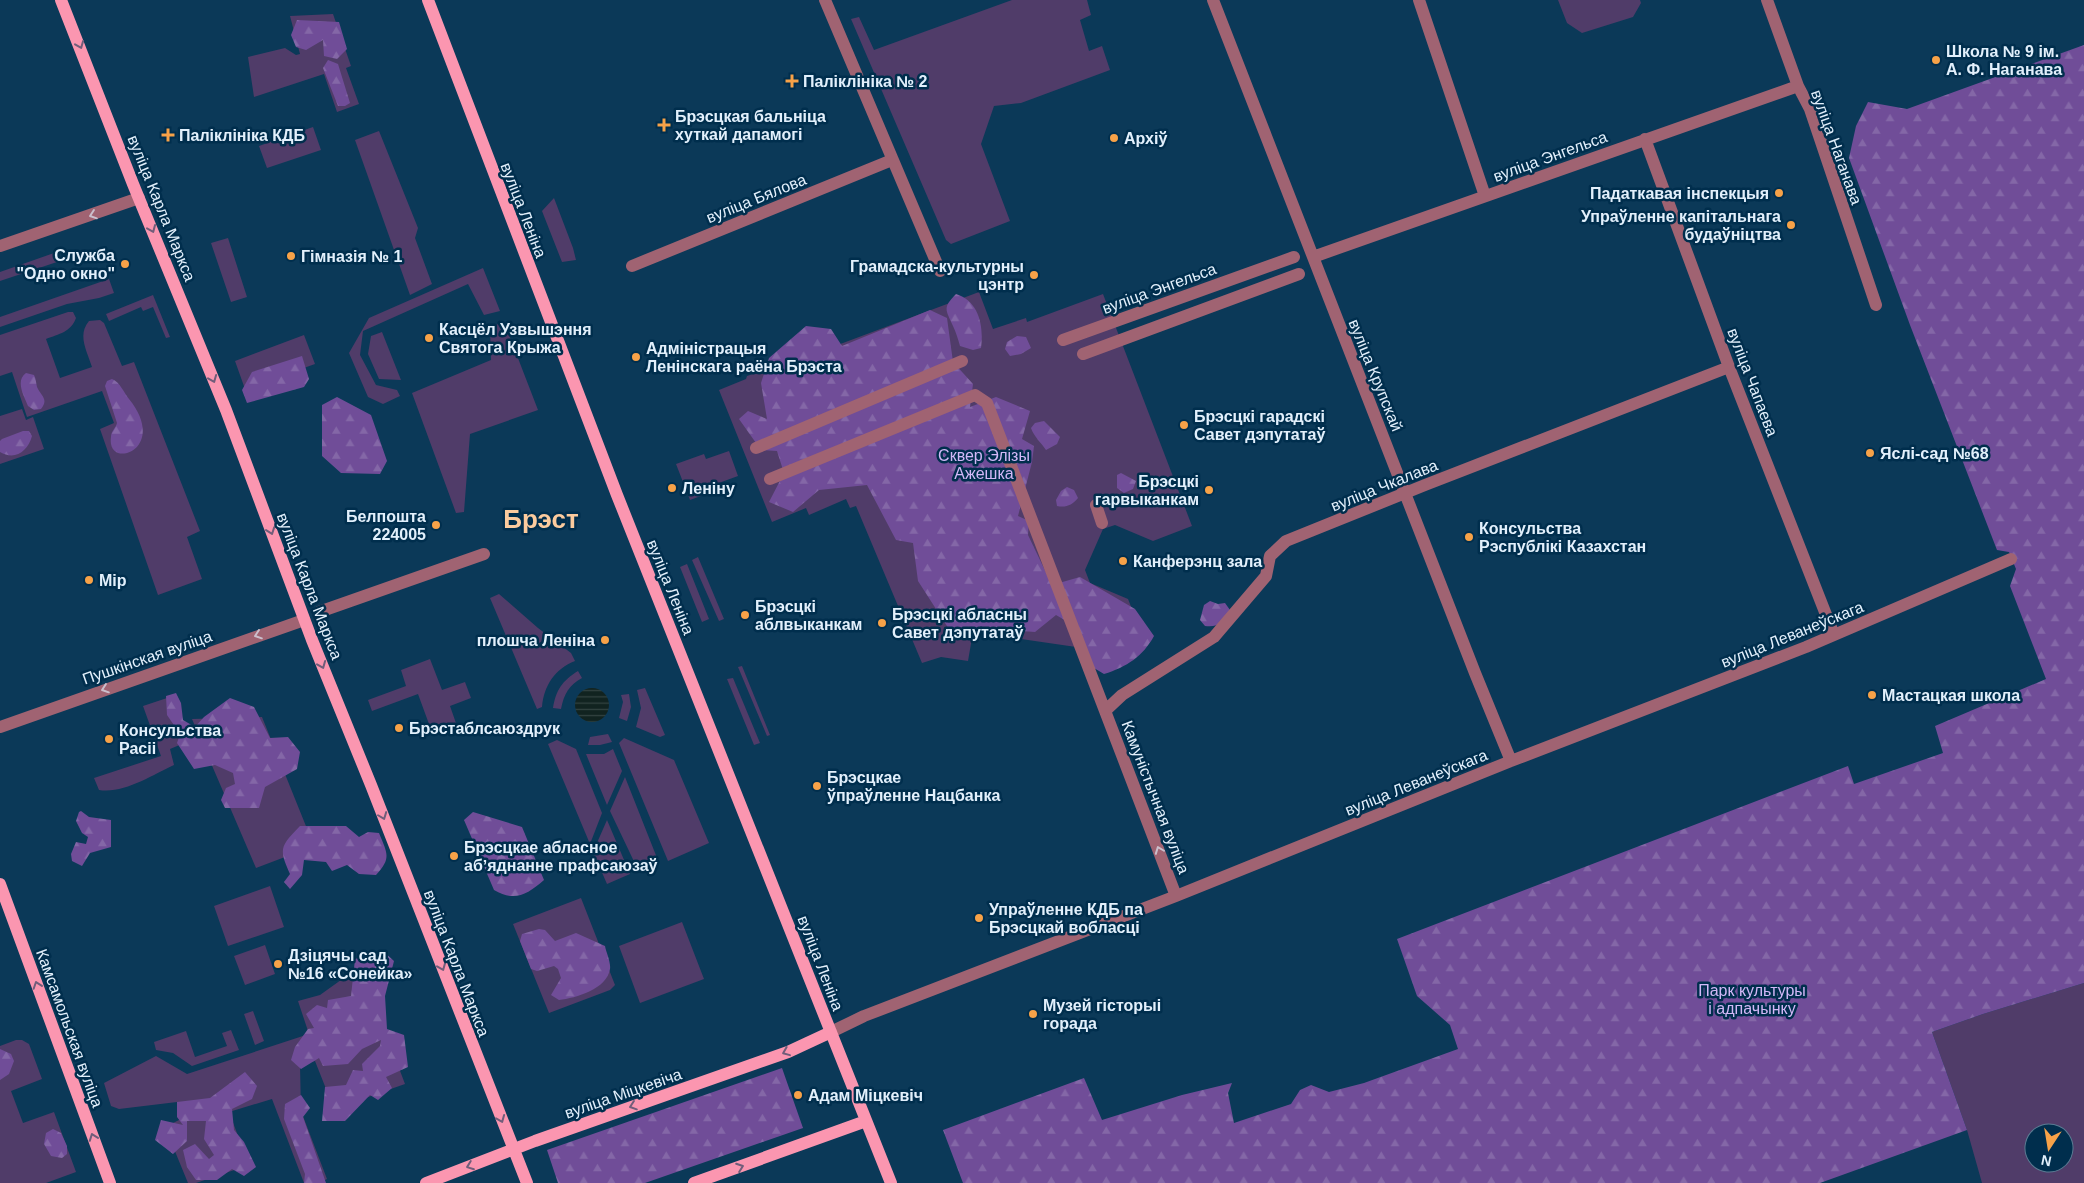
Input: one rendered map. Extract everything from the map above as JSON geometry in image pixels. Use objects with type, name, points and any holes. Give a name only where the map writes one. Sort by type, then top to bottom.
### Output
[{"type":"main road","name":"вуліца Карла Маркса","points":[[61,0],[139,198],[226,410],[304,620],[527,1183]]},
{"type":"main road","name":"вуліца Леніна","points":[[428,0],[617,495],[891,1183]]},
{"type":"main road","name":"Камсамольская вуліца","points":[[0,884],[110,1183]]},
{"type":"main road","name":"вуліца Міцкевіча","points":[[426,1183],[514,1149],[788,1052],[830,1032]]},
{"type":"main road","points":[[694,1183],[866,1121]]},
{"type":"street","points":[[825,0],[940,271]]},
{"type":"street","name":"вуліца Крупскай","points":[[1213,0],[1511,761]]},
{"type":"street","points":[[1419,0],[1485,196]]},
{"type":"street","name":"вуліца Наганава","points":[[1767,0],[1798,86],[1810,109],[1876,305]]},
{"type":"street","name":"вуліца Энгельса","points":[[1313,257],[1798,86]]},
{"type":"street","name":"вуліца Чапаева","points":[[1645,139],[1729,367],[1834,636]]},
{"type":"street","name":"вуліца Бялова","points":[[632,266],[892,160]]},
{"type":"street","points":[[0,246],[139,198]]},
{"type":"street","name":"вуліца Энгельса","points":[[1063,340],[1294,256]]},
{"type":"street","points":[[1082,354],[1299,274]]},
{"type":"street","points":[[756,448],[962,361]]},
{"type":"street","name":"вуліца Чкалава","points":[[1106,710],[1122,695],[1214,637],[1266,576],[1270,556],[1286,541],[1729,367]]},
{"type":"street","name":"Камуністычная вуліца","points":[[770,479],[975,395],[987,403],[1176,896]]},
{"type":"street","points":[[1096,505],[1102,523]]},
{"type":"street","points":[[319,612],[484,554]]},
{"type":"street","name":"вуліца Леванеўскага","points":[[830,1032],[864,1016],[1176,896],[1511,761],[1834,636],[2012,559]]},
{"type":"street","name":"Пушкінская вуліца","points":[[0,727],[304,620]]},
{"type":"green space","points":[[1012,0],[1087,0],[1091,15],[1080,20],[1089,51],[1102,46],[1110,70],[1021,103],[994,106],[981,144],[1010,221],[951,244],[946,240],[851,19],[859,17],[874,50]]},
{"type":"green space","points":[[1558,0],[1640,0],[1641,3],[1633,17],[1582,33],[1567,23]]},
{"type":"green space","points":[[333,14],[351,66],[346,68],[359,104],[337,112],[324,74],[254,97],[248,57],[285,48],[296,55],[300,54],[290,16]]},
{"type":"green space","points":[[297,20],[339,22],[347,49],[337,59],[324,56],[323,40],[306,50],[296,47],[291,35]]},
{"type":"green space","name":"Парк культуры і адпачынку","points":[[2084,45],[2084,983],[1932,1032],[1967,1130],[1820,1183],[963,1183],[943,1130],[1084,1078],[1102,1120],[1182,1095],[1232,1083],[1228,1093],[1234,1123],[1291,1104],[1300,1090],[1311,1085],[1329,1092],[1364,1083],[1458,1049],[1450,1025],[1417,996],[1397,939],[1848,766],[1854,784],[1943,753],[1935,726],[2046,679],[2010,586],[2016,569],[2009,552],[1997,550],[1910,325],[1849,158],[1856,126],[1868,102],[1907,109]]},
{"type":"green space","points":[[328,60],[338,64],[350,103],[345,106],[338,106],[323,68]]},
{"type":"green space","points":[[313,127],[321,150],[267,168],[259,146]]},
{"type":"green space","points":[[379,131],[418,228],[415,238],[432,284],[410,295],[355,140]]},
{"type":"green space","points":[[554,198],[576,260],[562,262],[542,211]]},
{"type":"green space","points":[[228,238],[247,297],[231,302],[211,243]]},
{"type":"green space","points":[[54,253],[57,262],[0,281],[0,272]]},
{"type":"green space","points":[[483,268],[500,311],[484,315],[468,284],[363,331],[360,355],[376,385],[397,390],[400,396],[383,404],[368,397],[349,353],[369,318]]},
{"type":"green space","points":[[109,279],[114,293],[67,304],[0,327],[0,317]]},
{"type":"green space","name":"Сквер Элізы Ажешка","points":[[979,292],[993,329],[1026,318],[1027,322],[1103,294],[1192,526],[1153,541],[1115,525],[1103,529],[1085,570],[1090,583],[1128,599],[1138,624],[1076,647],[973,632],[968,661],[941,657],[922,663],[856,506],[850,508],[846,499],[809,515],[806,508],[772,522],[719,390],[746,379],[747,376],[843,343]]},
{"type":"green space","points":[[956,294],[964,297],[975,308],[982,331],[981,348],[973,350],[960,346],[947,309],[947,306]]},
{"type":"green space","points":[[153,295],[170,337],[166,338],[153,307],[143,311],[141,307],[109,321],[106,314]]},
{"type":"green space","points":[[930,310],[947,318],[953,362],[973,384],[970,407],[996,397],[1030,411],[1022,439],[1034,446],[1032,462],[1018,516],[1029,521],[1028,535],[1052,585],[1080,577],[1135,609],[1154,636],[1134,660],[1120,668],[1104,674],[1094,668],[1077,627],[1056,615],[1035,632],[971,627],[956,640],[918,581],[913,543],[896,540],[867,485],[819,490],[793,512],[769,502],[784,473],[777,451],[761,450],[739,419],[748,411],[767,419],[761,383],[769,358],[806,326],[831,329],[842,346]]},
{"type":"green space","points":[[68,312],[73,312],[76,318],[74,323],[64,332],[46,339],[60,378],[92,367],[83,337],[85,326],[89,321],[100,320],[104,323],[122,366],[134,362],[200,531],[187,537],[202,579],[158,595],[100,429],[114,423],[102,391],[27,417],[12,372],[0,376],[0,335]]},
{"type":"green space","points":[[504,322],[538,410],[470,434],[464,512],[456,513],[412,393],[491,360],[490,327]]},
{"type":"green space","points":[[382,332],[401,380],[379,379],[368,354],[371,336]]},
{"type":"green space","points":[[304,335],[315,364],[245,389],[235,361]]},
{"type":"green space","points":[[1017,336],[1026,337],[1031,348],[1021,354],[1010,356],[1005,349],[1007,342]]},
{"type":"green space","points":[[302,356],[309,379],[304,387],[247,403],[242,390],[252,372]]},
{"type":"green space","points":[[26,373],[34,375],[37,387],[44,398],[41,409],[34,410],[28,406],[24,398],[21,380]]},
{"type":"green space","points":[[112,379],[120,385],[140,417],[143,431],[140,442],[133,450],[125,453],[117,453],[112,447],[111,435],[117,423],[105,386],[107,381]]},
{"type":"green space","points":[[337,397],[371,415],[387,461],[380,474],[341,473],[322,456],[322,405]]},
{"type":"green space","points":[[22,409],[26,420],[33,417],[44,449],[0,464],[0,416]]},
{"type":"green space","points":[[1044,421],[1060,437],[1057,444],[1046,450],[1031,428],[1035,423]]},
{"type":"green space","points":[[23,431],[29,431],[32,436],[24,450],[16,455],[6,455],[0,452],[0,441],[2,439]]},
{"type":"green space","points":[[729,451],[738,476],[716,484],[717,490],[690,500],[676,464],[704,454],[706,459]]},
{"type":"green space","points":[[1121,473],[1136,481],[1133,489],[1124,493],[1117,488],[1117,475]]},
{"type":"green space","points":[[1067,487],[1074,490],[1078,498],[1069,505],[1057,506],[1056,500],[1061,491]]},
{"type":"green space","points":[[698,557],[724,619],[719,621],[692,560]]},
{"type":"green space","points":[[687,564],[709,619],[702,622],[680,567]]},
{"type":"green space","points":[[499,594],[538,628],[571,653],[575,661],[556,673],[545,692],[542,707],[537,709],[490,598]]},
{"type":"green space","points":[[1210,601],[1218,604],[1225,603],[1230,610],[1217,625],[1205,626],[1200,620],[1204,605]]},
{"type":"green space","points":[[430,659],[442,690],[465,682],[471,698],[450,706],[457,726],[433,735],[418,694],[372,711],[368,700],[406,686],[401,670]]},
{"type":"green space","points":[[742,666],[770,735],[767,736],[738,667]]},
{"type":"green space","points":[[578,671],[582,678],[568,690],[561,709],[553,708],[561,686]]},
{"type":"green space","points":[[733,678],[760,743],[754,745],[727,679]]},
{"type":"green space","points":[[645,688],[665,735],[660,737],[636,727],[641,708],[637,690]]},
{"type":"green space","points":[[176,693],[181,703],[183,720],[195,727],[204,717],[230,698],[254,707],[270,738],[288,737],[300,752],[297,769],[265,787],[259,808],[225,808],[221,800],[226,788],[235,784],[233,773],[215,765],[194,769],[177,743],[180,734],[167,715],[166,696]]},
{"type":"green space","points":[[629,694],[631,707],[627,721],[619,718],[623,702],[621,695]]},
{"type":"green space","points":[[173,696],[182,744],[170,749],[174,765],[128,786],[118,789],[99,790],[94,778],[161,756],[143,706]]},
{"type":"green space","points":[[262,717],[314,846],[256,868],[192,719]]},
{"type":"green space","points":[[608,734],[612,742],[588,745],[590,737]]},
{"type":"green space","points":[[624,738],[674,760],[709,843],[668,861],[619,743]]},
{"type":"green space","points":[[557,740],[576,749],[602,813],[590,844],[548,744]]},
{"type":"green space","points":[[613,749],[622,771],[607,805],[586,754],[604,754]]},
{"type":"green space","points":[[625,777],[659,863],[639,872],[610,811]]},
{"type":"green space","points":[[81,811],[89,817],[111,820],[111,847],[90,853],[82,866],[72,861],[71,854],[76,842],[86,844],[88,837],[82,833],[76,821]]},
{"type":"green space","points":[[473,812],[522,827],[544,880],[532,890],[520,895],[508,896],[494,890],[464,820]]},
{"type":"green space","points":[[607,820],[630,874],[607,884],[593,852]]},
{"type":"green space","points":[[300,826],[346,826],[359,837],[368,832],[379,833],[386,851],[386,860],[376,875],[359,874],[347,865],[332,871],[326,862],[304,860],[302,875],[290,889],[284,882],[290,874],[284,858],[283,848]]},
{"type":"green space","points":[[270,886],[284,927],[228,946],[214,906]]},
{"type":"green space","points":[[581,898],[615,985],[610,990],[549,1013],[513,924]]},
{"type":"green space","points":[[682,922],[704,979],[640,1003],[619,946]]},
{"type":"green space","points":[[539,929],[545,930],[555,941],[576,933],[605,946],[610,966],[608,976],[597,987],[582,995],[559,1000],[551,995],[561,978],[558,969],[554,966],[537,971],[531,969],[520,941],[522,934]]},
{"type":"green space","points":[[265,945],[275,974],[245,985],[234,956]]},
{"type":"green space","points":[[383,951],[394,961],[385,996],[387,1029],[404,1035],[408,1067],[386,1077],[392,1088],[378,1100],[370,1095],[345,1121],[322,1121],[325,1087],[346,1085],[353,1070],[363,1071],[362,1064],[380,1046],[381,1040],[362,1049],[348,1064],[323,1066],[319,1058],[301,1069],[291,1060],[295,1047],[308,1029],[314,1028],[306,1014],[317,1005],[327,1008],[328,1000],[351,996],[355,959]]},
{"type":"green space","points":[[373,957],[373,999],[405,1084],[334,1109],[315,1061],[300,1065],[301,1111],[327,1179],[319,1183],[304,1183],[272,1099],[229,1112],[249,1165],[196,1183],[188,1183],[165,1127],[179,1120],[177,1102],[119,1109],[111,1106],[104,1083],[156,1056],[187,1074],[309,1034],[298,1001],[320,995]]},
{"type":"green space","points":[[2084,983],[2084,1183],[1982,1183],[1967,1130],[1932,1032]]},
{"type":"green space","points":[[253,1011],[264,1041],[255,1045],[244,1014]]},
{"type":"green space","points":[[231,1030],[239,1050],[192,1066],[173,1053],[156,1050],[154,1042],[186,1031],[195,1057],[227,1046],[222,1033]]},
{"type":"green space","points":[[16,1040],[22,1040],[29,1044],[42,1079],[11,1091],[23,1123],[54,1112],[76,1172],[46,1183],[0,1183],[0,1046]]},
{"type":"green space","points":[[0,1049],[11,1054],[14,1061],[9,1074],[0,1080]]},
{"type":"green space","points":[[782,1068],[803,1128],[645,1183],[558,1183],[547,1150]]},
{"type":"green space","points":[[245,1072],[257,1086],[252,1099],[232,1109],[234,1130],[244,1142],[256,1167],[244,1176],[232,1169],[217,1180],[196,1180],[187,1167],[183,1150],[195,1144],[209,1159],[214,1155],[204,1139],[206,1121],[187,1121],[187,1141],[173,1154],[155,1140],[161,1120],[183,1125],[177,1117],[177,1102],[210,1098]]},
{"type":"green space","points":[[301,1095],[310,1108],[303,1117],[326,1183],[304,1183],[305,1174],[284,1119],[285,1104]]},
{"type":"green space","points":[[53,1129],[61,1133],[67,1146],[67,1154],[62,1158],[51,1156],[44,1144],[46,1133]]},
{"type":"shaded area","points":[[592,688],[599,689],[604,693],[608,698],[608,712],[604,717],[599,721],[592,722],[585,721],[580,717],[576,712],[575,705],[576,698],[580,693],[585,689]]},
{"type":"place","name":"Школа № 9 ім. А. Ф. Наганава","points":[[1936,60]]},
{"type":"place","name":"Паліклініка № 2","points":[[792,81]]},
{"type":"place","name":"Брэсцкая бальніца хуткай дапамогі","points":[[664,125]]},
{"type":"place","name":"Паліклініка КДБ","points":[[168,135]]},
{"type":"place","name":"Архіў","points":[[1114,138]]},
{"type":"place","name":"Падаткавая інспекцыя","points":[[1779,193]]},
{"type":"place","name":"Упраўленне капітальнага будаўніцтва","points":[[1791,225]]},
{"type":"place","name":"Гімназія № 1","points":[[291,256]]},
{"type":"place","name":"Служба \"Одно окно\"","points":[[125,264]]},
{"type":"place","name":"Грамадска-культурны цэнтр","points":[[1034,275]]},
{"type":"place","name":"Касцёл Узвышэння Святога Крыжа","points":[[429,338]]},
{"type":"place","name":"Адміністрацыя Ленінскага раёна Брэста","points":[[636,357]]},
{"type":"place","name":"Брэсцкі гарадскі Савет дэпутатаў","points":[[1184,425]]},
{"type":"place","name":"Яслі-сад №68","points":[[1870,453]]},
{"type":"place","name":"Леніну","points":[[672,488]]},
{"type":"place","name":"Брэсцкі гарвыканкам","points":[[1209,490]]},
{"type":"place","name":"Белпошта 224005","points":[[436,525]]},
{"type":"place","name":"Консульства Рэспублікі Казахстан","points":[[1469,537]]},
{"type":"place","name":"Канферэнц зала","points":[[1123,561]]},
{"type":"place","name":"Мір","points":[[89,580]]},
{"type":"place","name":"Брэсцкі аблвыканкам","points":[[745,615]]},
{"type":"place","name":"Брэсцкі абласны Савет дэпутатаў","points":[[882,623]]},
{"type":"place","name":"плошча Леніна","points":[[605,640]]},
{"type":"place","name":"Мастацкая школа","points":[[1872,695]]},
{"type":"place","name":"Брэстаблсаюздрук","points":[[399,728]]},
{"type":"place","name":"Консульства Расіі","points":[[109,739]]},
{"type":"place","name":"Брэсцкае ўпраўленне Нацбанка","points":[[817,786]]},
{"type":"place","name":"Брэсцкае абласное абʼяднанне прафсаюзаў","points":[[454,856]]},
{"type":"place","name":"Упраўленне КДБ па Брэсцкай вобласці","points":[[979,918]]},
{"type":"place","name":"Дзіцячы сад №16 «Сонейка»","points":[[278,964]]},
{"type":"place","name":"Музей гісторыі горада","points":[[1033,1014]]},
{"type":"place","name":"Адам Міцкевіч","points":[[798,1095]]},
{"type":"district","name":"Брэст","points":[[541,519]]}]
